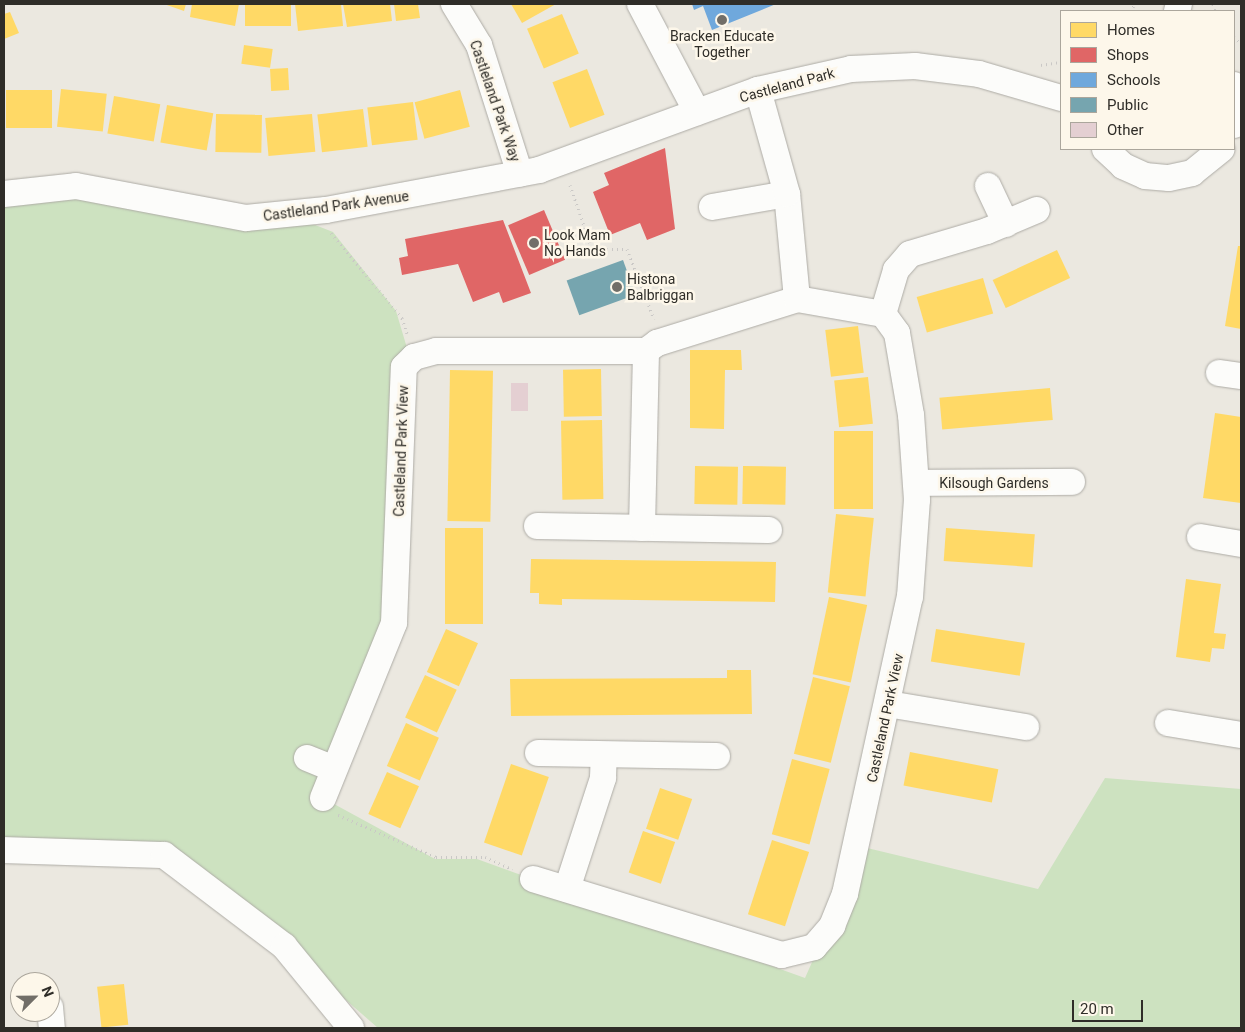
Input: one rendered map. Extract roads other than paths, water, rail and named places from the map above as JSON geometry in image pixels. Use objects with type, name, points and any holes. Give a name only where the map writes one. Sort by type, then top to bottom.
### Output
[{"type":"street","name":"Castleland Park Way","points":[[454,4],[479,45],[520,174]]},
{"type":"street","points":[[640,4],[697,112]]},
{"type":"street","name":"Castleland Park","points":[[520,174],[562,163],[758,90],[851,69],[915,66],[979,74],[1060,98]]},
{"type":"street","points":[[758,90],[787,194],[797,300]]},
{"type":"street","points":[[1235,114],[1237,91]]},
{"type":"street","points":[[1106,150],[1123,166],[1144,176],[1169,178],[1192,173],[1221,150]]},
{"type":"street","name":"Castleland Park Avenue","points":[[4,194],[76,186],[246,218],[326,210],[520,174]]},
{"type":"street","points":[[988,186],[1006,224]]},
{"type":"street","points":[[712,208],[787,194]]},
{"type":"street","points":[[642,528],[651,347],[797,300],[883,314],[896,270],[910,254],[1006,224],[1037,210]]},
{"type":"street","name":"Castleland Park View","points":[[533,879],[782,955],[814,947],[832,926],[845,894],[910,597],[916,483],[898,333],[883,314]]},
{"type":"street","name":"Castleland Park View","points":[[323,798],[394,623],[404,367],[414,357],[436,351],[651,347]]},
{"type":"street","name":"Kilsough Gardens","points":[[916,483],[1072,482]]},
{"type":"street","points":[[537,526],[769,530]]},
{"type":"street","points":[[1200,537],[1241,544]]},
{"type":"street","points":[[888,704],[1026,727]]},
{"type":"street","points":[[1168,723],[1241,735]]},
{"type":"street","points":[[538,752],[604,756],[717,756]]},
{"type":"street","points":[[567,889],[604,778],[604,756]]},
{"type":"street","points":[[308,758],[334,769]]},
{"type":"street","points":[[4,850],[164,855],[284,946],[352,1028]]},
{"type":"place","name":"Bracken Educate Together","points":[[722,20]]},
{"type":"place","name":"Look Mam No Hands","points":[[534,243]]},
{"type":"place","name":"Histona Balbriggan","points":[[617,287]]}]
